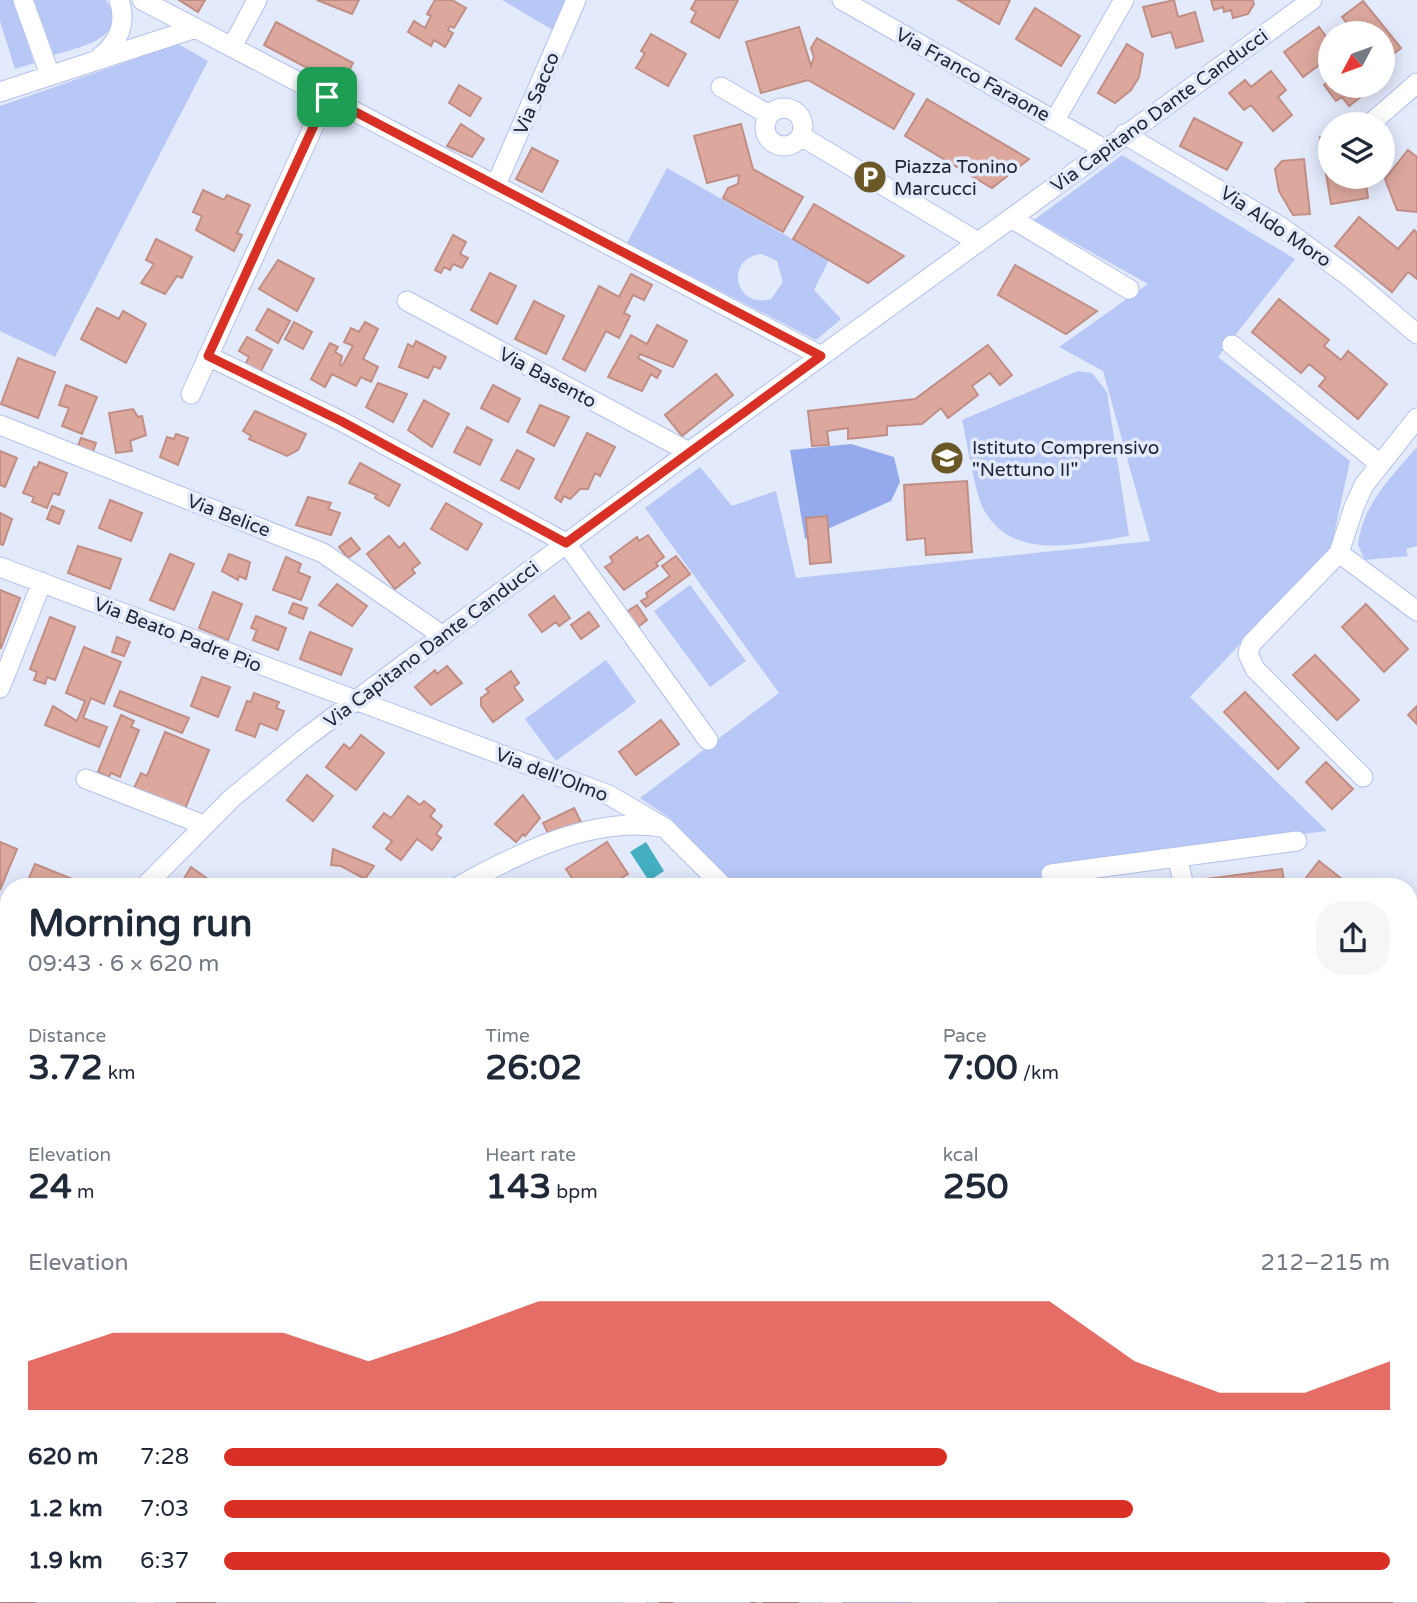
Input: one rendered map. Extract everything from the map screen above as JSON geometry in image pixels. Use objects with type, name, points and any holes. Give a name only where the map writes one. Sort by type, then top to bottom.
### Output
[{"type":"street","points":[[23,0],[50,75]]},
{"type":"street","points":[[97,60],[111,48],[120,34],[122,13],[119,0]]},
{"type":"street","points":[[142,0],[821,356]]},
{"type":"street","points":[[232,47],[257,0]]},
{"type":"street","name":"Via Sacco","points":[[496,185],[576,0]]},
{"type":"street","points":[[1055,120],[1124,0]]},
{"type":"street","name":"Via Capitano Dante Canducci","points":[[153,878],[204,825],[266,769],[355,701],[689,452],[1312,0]]},
{"type":"street","name":"Via Franco Faraone","points":[[854,3],[1104,149]]},
{"type":"street","points":[[0,92],[195,28]]},
{"type":"street","points":[[1384,112],[1417,83]]},
{"type":"street","points":[[721,87],[769,115]]},
{"type":"street","points":[[191,394],[327,97]]},
{"type":"street","points":[[786,107],[797,113],[803,124],[801,136],[792,145],[773,143],[764,127],[769,115],[786,107]]},
{"type":"street","name":"Via Aldo Moro","points":[[1124,134],[1275,222],[1414,323]]},
{"type":"street","points":[[801,136],[978,242]]},
{"type":"street","points":[[1010,218],[1129,289]]},
{"type":"street","name":"Via Basento","points":[[407,301],[689,452]]},
{"type":"street","points":[[1232,345],[1380,464]]},
{"type":"street","points":[[208,356],[341,421],[566,543],[708,740]]},
{"type":"street","points":[[1363,777],[1255,669],[1248,654],[1254,641],[1339,552],[1357,499],[1380,464],[1417,418]]},
{"type":"street","name":"Via Belice","points":[[0,425],[323,553],[443,636]]},
{"type":"street","points":[[1339,552],[1417,611]]},
{"type":"street","name":"Via Beato Padre Pio","points":[[0,566],[355,701]]},
{"type":"street","points":[[0,688],[42,582]]},
{"type":"street","name":"Via dell'Olmo","points":[[355,701],[609,795],[665,828],[715,878]]},
{"type":"street","points":[[86,779],[204,825]]},
{"type":"street","points":[[478,878],[582,832],[627,823],[665,828]]},
{"type":"street","points":[[1051,874],[1297,841]]},
{"type":"street","points":[[1178,859],[1182,878]]},
{"type":"shaded area","points":[[0,0],[14,0],[34,63],[15,69],[0,21]]},
{"type":"shaded area","points":[[34,0],[106,0],[112,13],[112,24],[99,39],[54,55]]},
{"type":"shaded area","points":[[502,0],[571,0],[556,32]]},
{"type":"shaded area","points":[[178,44],[208,61],[55,357],[0,331],[0,106]]},
{"type":"shaded area","points":[[1122,155],[1295,259],[1218,357],[1350,461],[1331,548],[1190,697],[1327,831],[1055,864],[1046,878],[729,878],[671,819],[640,798],[779,693],[645,508],[700,467],[732,506],[776,491],[796,578],[1150,541],[1103,371],[1059,347],[1148,284],[1034,220]]},
{"type":"shaded area","points":[[667,168],[829,260],[814,290],[841,319],[816,340],[627,243]],"holes":[[[762,254],[777,261],[783,282],[771,299],[758,300],[749,297],[738,282],[738,272],[742,264],[750,257]]]},
{"type":"shaded area","points":[[1078,371],[1092,373],[1107,392],[1129,536],[1050,546],[1012,537],[997,527],[981,503],[962,420]]},
{"type":"shaded area","points":[[851,444],[894,457],[900,482],[891,501],[805,539],[790,450]]},
{"type":"shaded area","points":[[1417,447],[1417,546],[1406,549],[1408,556],[1365,560],[1358,545],[1365,517],[1380,492]]},
{"type":"shaded area","points":[[690,585],[746,661],[710,687],[654,611]]},
{"type":"shaded area","points":[[606,660],[636,702],[556,761],[525,719]]},
{"type":"shaded area","points":[[646,842],[664,871],[654,878],[647,878],[630,852]]},
{"type":"shaded area","points":[[842,1602],[912,1603],[843,1603]]},
{"type":"shaded area","points":[[998,1602],[1265,1602],[1264,1603]]},
{"type":"building","points":[[179,0],[205,0],[198,12]]},
{"type":"building","points":[[317,0],[359,0],[352,14]]},
{"type":"building","points":[[435,0],[452,0],[466,8],[454,28],[450,26],[448,30],[453,33],[445,47],[434,40],[431,46],[408,32],[414,21],[425,28],[431,16],[427,14]]},
{"type":"building","points":[[696,0],[738,0],[719,38],[691,22],[696,12],[691,9]]},
{"type":"building","points":[[958,0],[1010,0],[999,24]]},
{"type":"building","points":[[1174,0],[1178,17],[1195,12],[1203,41],[1176,48],[1171,32],[1152,37],[1143,7]]},
{"type":"building","points":[[1211,0],[1253,0],[1254,4],[1248,14],[1233,18],[1231,10],[1224,12],[1223,7],[1214,10]]},
{"type":"building","points":[[1363,1],[1379,21],[1345,21],[1342,17]]},
{"type":"building","points":[[1035,8],[1080,36],[1061,66],[1016,39]]},
{"type":"building","points":[[276,22],[353,63],[341,86],[264,45]]},
{"type":"building","points":[[799,27],[811,66],[814,57],[811,48],[817,38],[914,94],[894,129],[808,80],[761,93],[746,42]]},
{"type":"building","points":[[1318,28],[1318,66],[1303,77],[1284,52]]},
{"type":"building","points":[[651,34],[686,54],[668,86],[636,68],[645,53],[641,51]]},
{"type":"building","points":[[1395,41],[1401,48],[1395,53]]},
{"type":"building","points":[[1127,44],[1143,54],[1139,77],[1131,90],[1115,103],[1098,93]]},
{"type":"building","points":[[1271,71],[1286,90],[1278,97],[1292,115],[1273,131],[1251,105],[1244,110],[1229,93],[1245,80],[1251,87]]},
{"type":"building","points":[[459,85],[481,98],[470,116],[449,103]]},
{"type":"building","points":[[1343,98],[1360,98],[1349,106]]},
{"type":"building","points":[[927,99],[1029,159],[992,188],[905,136]]},
{"type":"building","points":[[1194,118],[1242,143],[1227,170],[1180,146]]},
{"type":"building","points":[[461,124],[484,139],[472,157],[447,146]]},
{"type":"building","points":[[741,124],[753,169],[803,197],[783,232],[723,198],[728,188],[738,184],[739,175],[707,183],[694,136]]},
{"type":"building","points":[[532,148],[558,161],[542,192],[516,179]]},
{"type":"building","points":[[1408,150],[1417,157],[1417,212],[1397,210],[1389,189],[1395,189],[1395,166]]},
{"type":"building","points":[[1304,159],[1310,214],[1293,215],[1279,191],[1275,169],[1282,161]]},
{"type":"building","points":[[1329,189],[1367,189],[1368,198],[1331,204]]},
{"type":"building","points":[[203,190],[224,200],[227,195],[250,205],[237,233],[242,235],[234,251],[196,230],[202,216],[193,212]]},
{"type":"building","points":[[814,204],[904,256],[868,283],[793,239]]},
{"type":"building","points":[[1359,217],[1398,249],[1414,230],[1417,233],[1417,279],[1408,272],[1392,292],[1335,246]]},
{"type":"building","points":[[453,235],[466,242],[460,254],[468,258],[462,268],[453,264],[450,270],[444,267],[441,273],[435,270]]},
{"type":"building","points":[[156,239],[192,257],[182,278],[177,276],[165,294],[141,283],[154,264],[146,260]]},
{"type":"building","points":[[278,260],[314,279],[297,311],[259,289]]},
{"type":"building","points":[[1015,265],[1097,311],[1066,334],[998,295]]},
{"type":"building","points":[[490,273],[516,286],[497,324],[471,310]]},
{"type":"building","points":[[631,274],[652,285],[644,300],[633,295],[624,313],[630,316],[619,338],[606,331],[585,371],[563,359],[599,286],[619,297]]},
{"type":"building","points":[[1279,299],[1329,340],[1324,346],[1341,360],[1348,351],[1387,384],[1358,419],[1319,386],[1326,378],[1309,364],[1301,373],[1252,332]]},
{"type":"building","points":[[534,301],[564,316],[546,354],[515,339]]},
{"type":"building","points":[[97,308],[119,319],[123,311],[146,324],[126,363],[81,339]]},
{"type":"building","points":[[268,309],[290,321],[278,343],[256,330]]},
{"type":"building","points":[[294,322],[312,332],[303,349],[285,339]]},
{"type":"building","points":[[365,322],[378,329],[363,359],[378,367],[371,382],[361,377],[356,386],[332,374],[325,387],[311,379],[330,343],[338,347],[335,352],[342,356],[342,366],[353,346],[344,342],[351,328],[359,332]]},
{"type":"building","points":[[657,325],[687,341],[673,367],[640,354],[638,358],[661,371],[657,378],[651,374],[642,391],[608,377],[631,335],[647,344]]},
{"type":"building","points":[[247,337],[272,350],[259,375],[244,367],[249,357],[239,351]]},
{"type":"building","points":[[416,341],[446,357],[440,369],[434,366],[428,378],[399,367],[408,344],[413,347]]},
{"type":"building","points":[[988,345],[1012,375],[1000,385],[990,373],[972,386],[978,395],[948,418],[941,408],[922,424],[887,426],[887,435],[848,439],[848,428],[827,431],[829,445],[812,446],[808,411],[915,399]]},
{"type":"building","points":[[18,358],[55,372],[38,418],[1,404]]},
{"type":"building","points":[[716,374],[733,395],[682,436],[665,415]]},
{"type":"building","points":[[378,383],[407,394],[393,422],[366,407]]},
{"type":"building","points":[[66,385],[97,397],[82,434],[62,426],[69,408],[59,405]]},
{"type":"building","points":[[493,385],[520,399],[508,422],[481,408]]},
{"type":"building","points":[[424,400],[449,414],[432,447],[408,430]]},
{"type":"building","points":[[540,405],[569,417],[554,446],[527,432]]},
{"type":"building","points":[[133,409],[138,417],[142,416],[146,435],[130,441],[132,451],[116,453],[109,413]]},
{"type":"building","points":[[255,411],[306,434],[298,450],[287,456],[249,439],[251,436],[243,431]]},
{"type":"building","points":[[467,427],[492,440],[480,465],[454,452]]},
{"type":"building","points":[[587,433],[615,447],[600,476],[595,473],[588,489],[580,489],[570,499],[564,496],[561,502],[555,498]]},
{"type":"building","points":[[176,434],[188,438],[178,465],[160,457],[167,437],[174,439]]},
{"type":"building","points":[[81,438],[96,443],[91,457],[76,451]]},
{"type":"building","points":[[517,450],[534,459],[519,489],[501,480]]},
{"type":"building","points":[[0,451],[17,458],[5,487],[0,485]]},
{"type":"building","points":[[39,462],[67,473],[59,495],[53,493],[47,508],[32,502],[34,497],[23,493],[34,467],[37,468]]},
{"type":"building","points":[[360,463],[400,485],[389,506],[375,498],[377,495],[349,483]]},
{"type":"building","points":[[967,481],[972,552],[926,555],[925,538],[907,540],[904,485]]},
{"type":"building","points":[[308,497],[331,503],[328,509],[340,513],[331,535],[296,525]]},
{"type":"building","points":[[110,500],[142,513],[131,541],[99,528]]},
{"type":"building","points":[[446,503],[482,524],[467,550],[431,529]]},
{"type":"building","points":[[52,506],[64,511],[59,524],[47,519]]},
{"type":"building","points":[[0,513],[12,519],[3,545],[0,544]]},
{"type":"building","points":[[827,516],[831,562],[810,564],[806,518]]},
{"type":"building","points":[[648,535],[664,557],[656,563],[658,566],[624,590],[605,567],[613,562],[610,557],[637,537],[639,541]]},
{"type":"building","points":[[389,536],[399,548],[404,543],[420,563],[412,569],[415,573],[395,589],[367,554]]},
{"type":"building","points":[[351,538],[360,549],[348,558],[339,547]]},
{"type":"building","points":[[78,546],[121,559],[110,589],[68,573]]},
{"type":"building","points":[[170,554],[194,564],[174,610],[150,600]]},
{"type":"building","points":[[229,554],[250,562],[246,579],[239,576],[238,580],[222,571]]},
{"type":"building","points":[[676,556],[690,574],[646,607],[641,601],[648,597],[646,593],[670,576],[662,566]]},
{"type":"building","points":[[286,557],[301,564],[298,572],[310,577],[301,600],[273,590]]},
{"type":"building","points":[[337,584],[367,606],[352,626],[319,605]]},
{"type":"building","points":[[0,590],[20,598],[1,648],[0,647]]},
{"type":"building","points":[[213,592],[242,604],[228,640],[199,628]]},
{"type":"building","points":[[554,596],[570,618],[559,626],[556,622],[542,632],[529,615]]},
{"type":"building","points":[[293,603],[307,608],[303,619],[289,613]]},
{"type":"building","points":[[1366,604],[1408,649],[1384,672],[1342,627]]},
{"type":"building","points":[[637,605],[647,620],[634,630],[623,614]]},
{"type":"building","points":[[589,612],[599,626],[581,639],[571,625]]},
{"type":"building","points":[[256,616],[286,628],[278,650],[253,640],[257,630],[251,628]]},
{"type":"building","points":[[50,617],[75,627],[55,680],[47,677],[45,684],[34,680],[37,672],[30,669]]},
{"type":"building","points":[[310,632],[352,649],[341,675],[300,659]]},
{"type":"building","points":[[117,637],[130,642],[124,656],[112,652]]},
{"type":"building","points":[[84,647],[121,662],[104,704],[91,698],[83,718],[107,727],[99,747],[45,725],[53,706],[77,721],[85,701],[66,693]]},
{"type":"building","points":[[1315,655],[1359,700],[1337,720],[1293,675]]},
{"type":"building","points":[[447,666],[462,683],[431,705],[415,687],[435,670],[437,674]]},
{"type":"building","points":[[511,671],[519,683],[514,687],[523,700],[493,722],[481,706],[481,698],[489,692],[486,689]]},
{"type":"building","points":[[202,677],[230,687],[218,717],[191,706]]},
{"type":"building","points":[[120,691],[189,718],[182,733],[114,706]]},
{"type":"building","points":[[1245,692],[1299,748],[1278,769],[1224,712]]},
{"type":"building","points":[[254,693],[279,702],[276,708],[284,711],[277,730],[260,723],[255,737],[236,730],[247,701],[251,702]]},
{"type":"building","points":[[1417,706],[1417,724],[1408,715]]},
{"type":"building","points":[[121,715],[134,721],[131,727],[139,730],[120,777],[111,773],[109,777],[98,772]]},
{"type":"building","points":[[661,720],[679,744],[636,775],[619,752]]},
{"type":"building","points":[[165,732],[209,750],[185,809],[134,788],[141,773],[147,776]]},
{"type":"building","points":[[361,735],[384,753],[356,790],[326,767],[344,744],[350,749]]},
{"type":"building","points":[[1326,762],[1353,789],[1332,809],[1306,782]]},
{"type":"building","points":[[307,775],[333,796],[313,821],[287,800]]},
{"type":"building","points":[[523,795],[540,818],[525,836],[523,834],[516,842],[495,824]]},
{"type":"building","points":[[408,796],[420,805],[424,801],[435,810],[430,816],[442,826],[436,834],[441,838],[432,850],[417,839],[401,860],[386,849],[392,841],[373,827],[384,813],[391,818]]},
{"type":"building","points":[[574,808],[581,822],[550,837],[543,823]]},
{"type":"building","points":[[0,842],[17,849],[5,878],[0,878]]},
{"type":"building","points":[[607,842],[628,874],[622,878],[572,878],[566,869]]},
{"type":"building","points":[[333,849],[374,866],[363,878],[341,866],[331,865]]},
{"type":"building","points":[[1319,861],[1341,878],[1306,878]]},
{"type":"building","points":[[35,864],[70,878],[29,878]]},
{"type":"building","points":[[191,867],[206,878],[184,878]]},
{"type":"building","points":[[1282,869],[1284,878],[1213,878]]},
{"type":"building","points":[[0,1602],[35,1602],[35,1603]]},
{"type":"building","points":[[177,1602],[216,1602],[215,1603]]},
{"type":"building","points":[[763,1602],[798,1603],[764,1603]]},
{"type":"building","points":[[1391,1602],[1392,1603],[1306,1603]]},
{"type":"place","name":"Piazza Tonino Marcucci","points":[[870,177]]},
{"type":"place","name":"Istituto Comprensivo \"Nettuno II\"","points":[[947,458]]},
{"type":"route","points":[[327,97],[821,356],[566,543],[341,421],[208,356],[327,97]]}]
